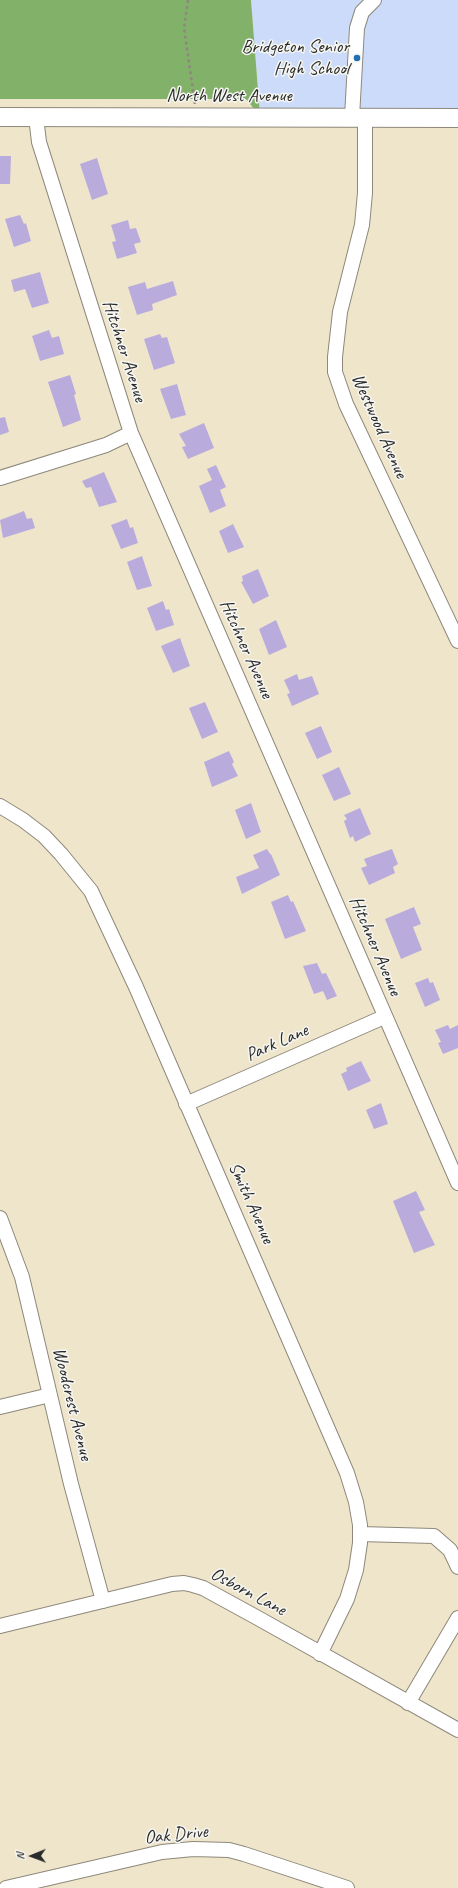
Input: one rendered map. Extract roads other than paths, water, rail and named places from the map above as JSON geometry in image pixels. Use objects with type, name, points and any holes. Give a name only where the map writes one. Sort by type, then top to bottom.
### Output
[{"type":"main road","name":"North West Avenue","points":[[0,117],[196,116],[458,118]]},
{"type":"street","name":"Westwood Avenue","points":[[374,0],[362,12],[357,28],[358,117],[365,193],[362,225],[340,312],[335,357],[335,372],[346,404],[458,641]]},
{"type":"street","name":"Hitchner Avenue","points":[[36,117],[39,142],[131,433],[384,1017],[458,1183]]},
{"type":"street","points":[[0,478],[106,445],[131,433]]},
{"type":"street","name":"Smith Avenue","points":[[0,806],[23,820],[44,836],[61,854],[91,891],[136,987],[335,1444],[356,1502],[360,1534],[356,1570],[347,1599],[320,1654]]},
{"type":"street","name":"Park Lane","points":[[186,1104],[384,1017]]},
{"type":"street","name":"Woodcrest Avenue","points":[[0,1218],[22,1277],[71,1484],[103,1601]]},
{"type":"street","points":[[0,1407],[50,1395]]},
{"type":"street","points":[[360,1534],[434,1536],[450,1550],[458,1567]]},
{"type":"street","name":"Osborn Lane","points":[[0,1626],[172,1584],[184,1583],[193,1585],[203,1588],[458,1730]]},
{"type":"street","points":[[408,1703],[458,1618]]},
{"type":"street","name":"Oak Drive","points":[[6,1888],[162,1852],[193,1849],[229,1850],[347,1888]]},
{"type":"place","name":"Bridgeton Senior High School","points":[[357,58]]}]
